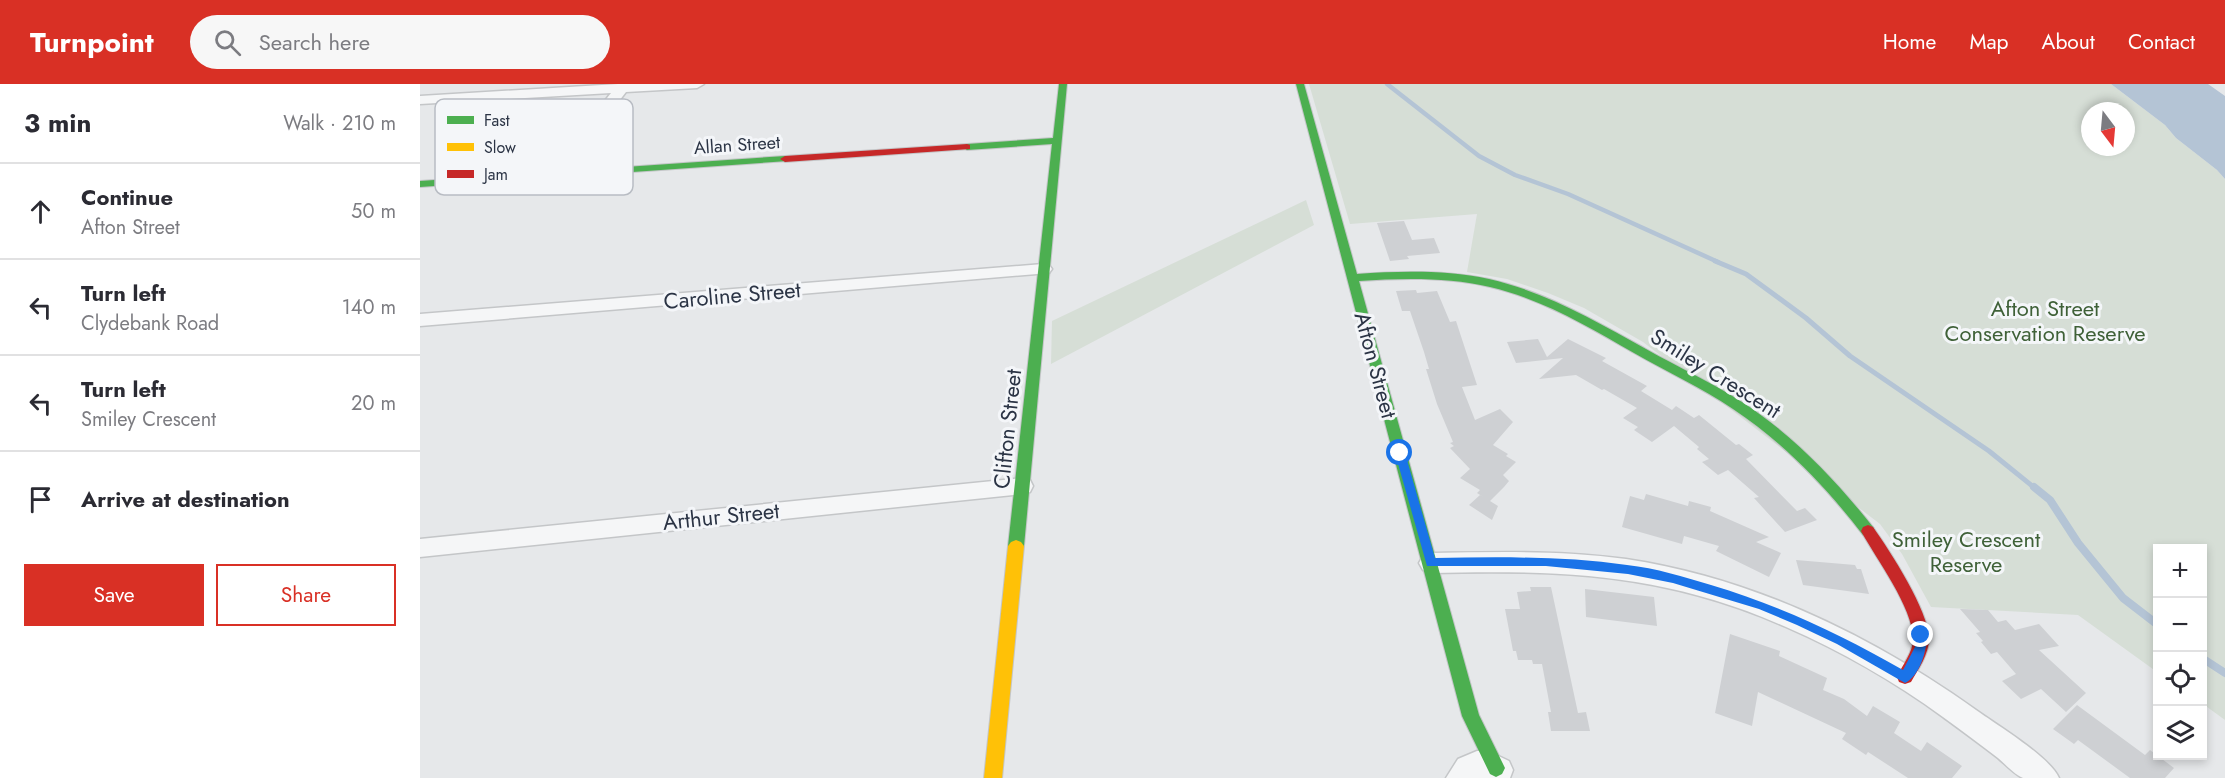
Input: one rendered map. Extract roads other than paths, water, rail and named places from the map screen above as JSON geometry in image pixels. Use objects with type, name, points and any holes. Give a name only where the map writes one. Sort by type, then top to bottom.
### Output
[{"type":"street","points":[[420,100],[623,86],[697,84]]},
{"type":"street","name":"Clifton Street","points":[[993,778],[1063,84]]},
{"type":"street","name":"Afton Street","points":[[1300,84],[1471,716],[1501,773]]},
{"type":"street","points":[[613,99],[623,86]]},
{"type":"street","name":"Allan Street","points":[[633,170],[1057,141]]},
{"type":"street","name":"Allan Street","points":[[420,184],[435,183]]},
{"type":"street","name":"Caroline Street","points":[[420,320],[1043,269]]},
{"type":"street","name":"Smiley Crescent","points":[[1352,278],[1404,274],[1456,278],[1505,287],[1534,297],[1587,321],[1719,394],[1751,415],[1814,468],[1846,504],[1886,558],[1921,635],[1921,647],[1917,659],[1905,677]]},
{"type":"street","name":"Arthur Street","points":[[420,548],[1022,486]]},
{"type":"street","points":[[1431,563],[1546,561],[1628,569],[1673,578],[1761,605],[1841,640],[1905,677],[1977,724],[2045,778]]},
{"type":"street","name":"Afton Street","points":[[1461,775],[1471,716]]},
{"type":"street","points":[[1461,775],[1482,763],[1501,773]]},
{"type":"water","points":[[2111,84],[2208,84],[2225,96],[2225,179],[2176,138],[2165,125]]},
{"type":"waterway","points":[[1387,84],[1479,156],[1515,175],[1568,194],[1718,262]]},
{"type":"waterway","points":[[1715,261],[1746,274],[1806,318],[1850,356],[1989,451],[2036,489]]},
{"type":"waterway","points":[[2034,487],[2050,500],[2078,543],[2123,598],[2153,621]]},
{"type":"waterway","points":[[2207,661],[2225,673]]},
{"type":"park label","name":"Afton Street Conservation Reserve","points":[[2045,320]]},
{"type":"park label","name":"Smiley Crescent Reserve","points":[[1966,552]]}]
